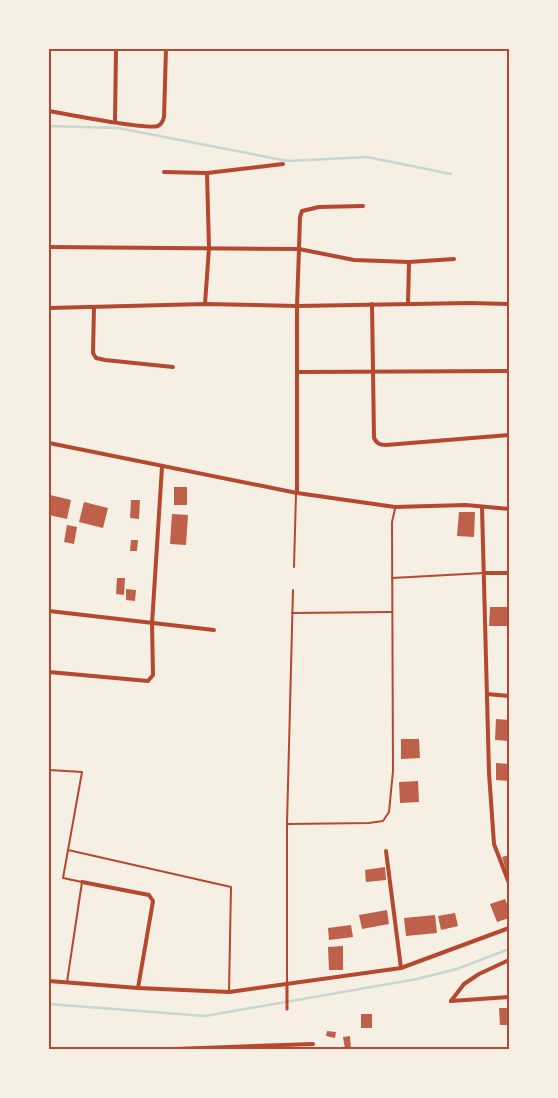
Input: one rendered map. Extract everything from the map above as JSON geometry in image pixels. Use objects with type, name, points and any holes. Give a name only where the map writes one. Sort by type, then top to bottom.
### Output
[{"type":"street","points":[[115,122],[116,49]]},
{"type":"street","points":[[49,111],[156,127],[162,123],[164,117],[166,49]]},
{"type":"street","points":[[164,172],[207,173],[283,164]]},
{"type":"street","points":[[205,304],[209,248],[207,173]]},
{"type":"street","points":[[296,493],[297,306],[300,217],[302,211],[319,206],[363,206]]},
{"type":"street","points":[[49,248],[299,249],[354,260],[408,262],[454,260]]},
{"type":"street","points":[[408,262],[408,304]]},
{"type":"street","points":[[49,308],[205,304],[297,306],[509,304]]},
{"type":"street","points":[[372,304],[374,438],[380,445],[509,435]]},
{"type":"street","points":[[94,307],[93,354],[96,358],[173,367]]},
{"type":"street","points":[[297,372],[509,371]]},
{"type":"street","points":[[49,443],[296,493],[395,506],[466,505],[509,509]]},
{"type":"street","points":[[49,672],[148,681],[153,675],[152,624],[162,467]]},
{"type":"street","points":[[482,507],[487,694],[494,844],[509,883]]},
{"type":"street","points":[[484,573],[509,573]]},
{"type":"street","points":[[49,612],[214,630]]},
{"type":"street","points":[[487,694],[509,696]]},
{"type":"street","points":[[386,851],[401,968]]},
{"type":"street","points":[[82,882],[149,895],[153,901],[138,988]]},
{"type":"street","points":[[49,981],[138,988],[228,992],[401,968],[509,928]]},
{"type":"street","points":[[509,960],[479,974],[464,984],[451,1001],[509,997]]},
{"type":"street","points":[[287,984],[287,1009]]},
{"type":"street","points":[[174,1049],[313,1044]]},
{"type":"lane","points":[[294,567],[296,493]]},
{"type":"lane","points":[[287,824],[383,821],[389,812],[393,771],[392,522],[395,506]]},
{"type":"lane","points":[[392,578],[484,573]]},
{"type":"lane","points":[[287,984],[287,824],[293,590]]},
{"type":"lane","points":[[292,613],[392,612]]},
{"type":"lane","points":[[49,770],[82,772],[63,878],[82,882],[67,982]]},
{"type":"lane","points":[[68,850],[231,887],[228,992]]},
{"type":"building","points":[[174,487],[187,487],[187,505],[174,505]]},
{"type":"building","points":[[50,495],[71,500],[67,519],[49,515]]},
{"type":"building","points":[[131,500],[140,500],[139,519],[130,518]]},
{"type":"building","points":[[84,502],[108,508],[103,528],[79,522]]},
{"type":"building","points":[[459,512],[475,512],[474,537],[457,536]]},
{"type":"building","points":[[172,514],[188,515],[186,545],[170,544]]},
{"type":"building","points":[[67,525],[77,527],[74,544],[64,542]]},
{"type":"building","points":[[131,540],[138,540],[137,551],[130,551]]},
{"type":"building","points":[[117,578],[125,578],[124,595],[116,594]]},
{"type":"building","points":[[126,589],[136,590],[135,601],[126,600]]},
{"type":"building","points":[[490,607],[509,607],[509,626],[489,626]]},
{"type":"building","points":[[496,719],[509,720],[509,741],[495,740]]},
{"type":"building","points":[[401,739],[419,739],[420,758],[401,759]]},
{"type":"building","points":[[496,763],[509,764],[509,781],[496,780]]},
{"type":"building","points":[[418,781],[419,802],[400,803],[399,782]]},
{"type":"building","points":[[509,855],[509,874],[507,874],[502,857]]},
{"type":"building","points":[[385,867],[386,880],[366,882],[365,870]]},
{"type":"building","points":[[505,899],[509,909],[509,918],[497,922],[490,904]]},
{"type":"building","points":[[387,910],[389,924],[362,929],[359,915]]},
{"type":"building","points":[[455,913],[458,926],[441,930],[438,916]]},
{"type":"building","points":[[435,915],[437,933],[406,936],[404,918]]},
{"type":"building","points":[[351,925],[353,937],[329,940],[328,928]]},
{"type":"building","points":[[343,946],[343,970],[329,970],[328,947]]},
{"type":"building","points":[[499,1008],[509,1008],[509,1025],[500,1025]]},
{"type":"building","points":[[361,1014],[372,1014],[372,1028],[361,1028]]},
{"type":"building","points":[[327,1031],[336,1032],[335,1038],[326,1036]]},
{"type":"building","points":[[350,1036],[351,1049],[345,1049],[343,1037]]},
{"type":"waterway","points":[[49,126],[118,128],[288,161],[367,157],[451,174]]},
{"type":"waterway","points":[[49,1004],[205,1016],[417,979],[457,969],[509,949]]}]
